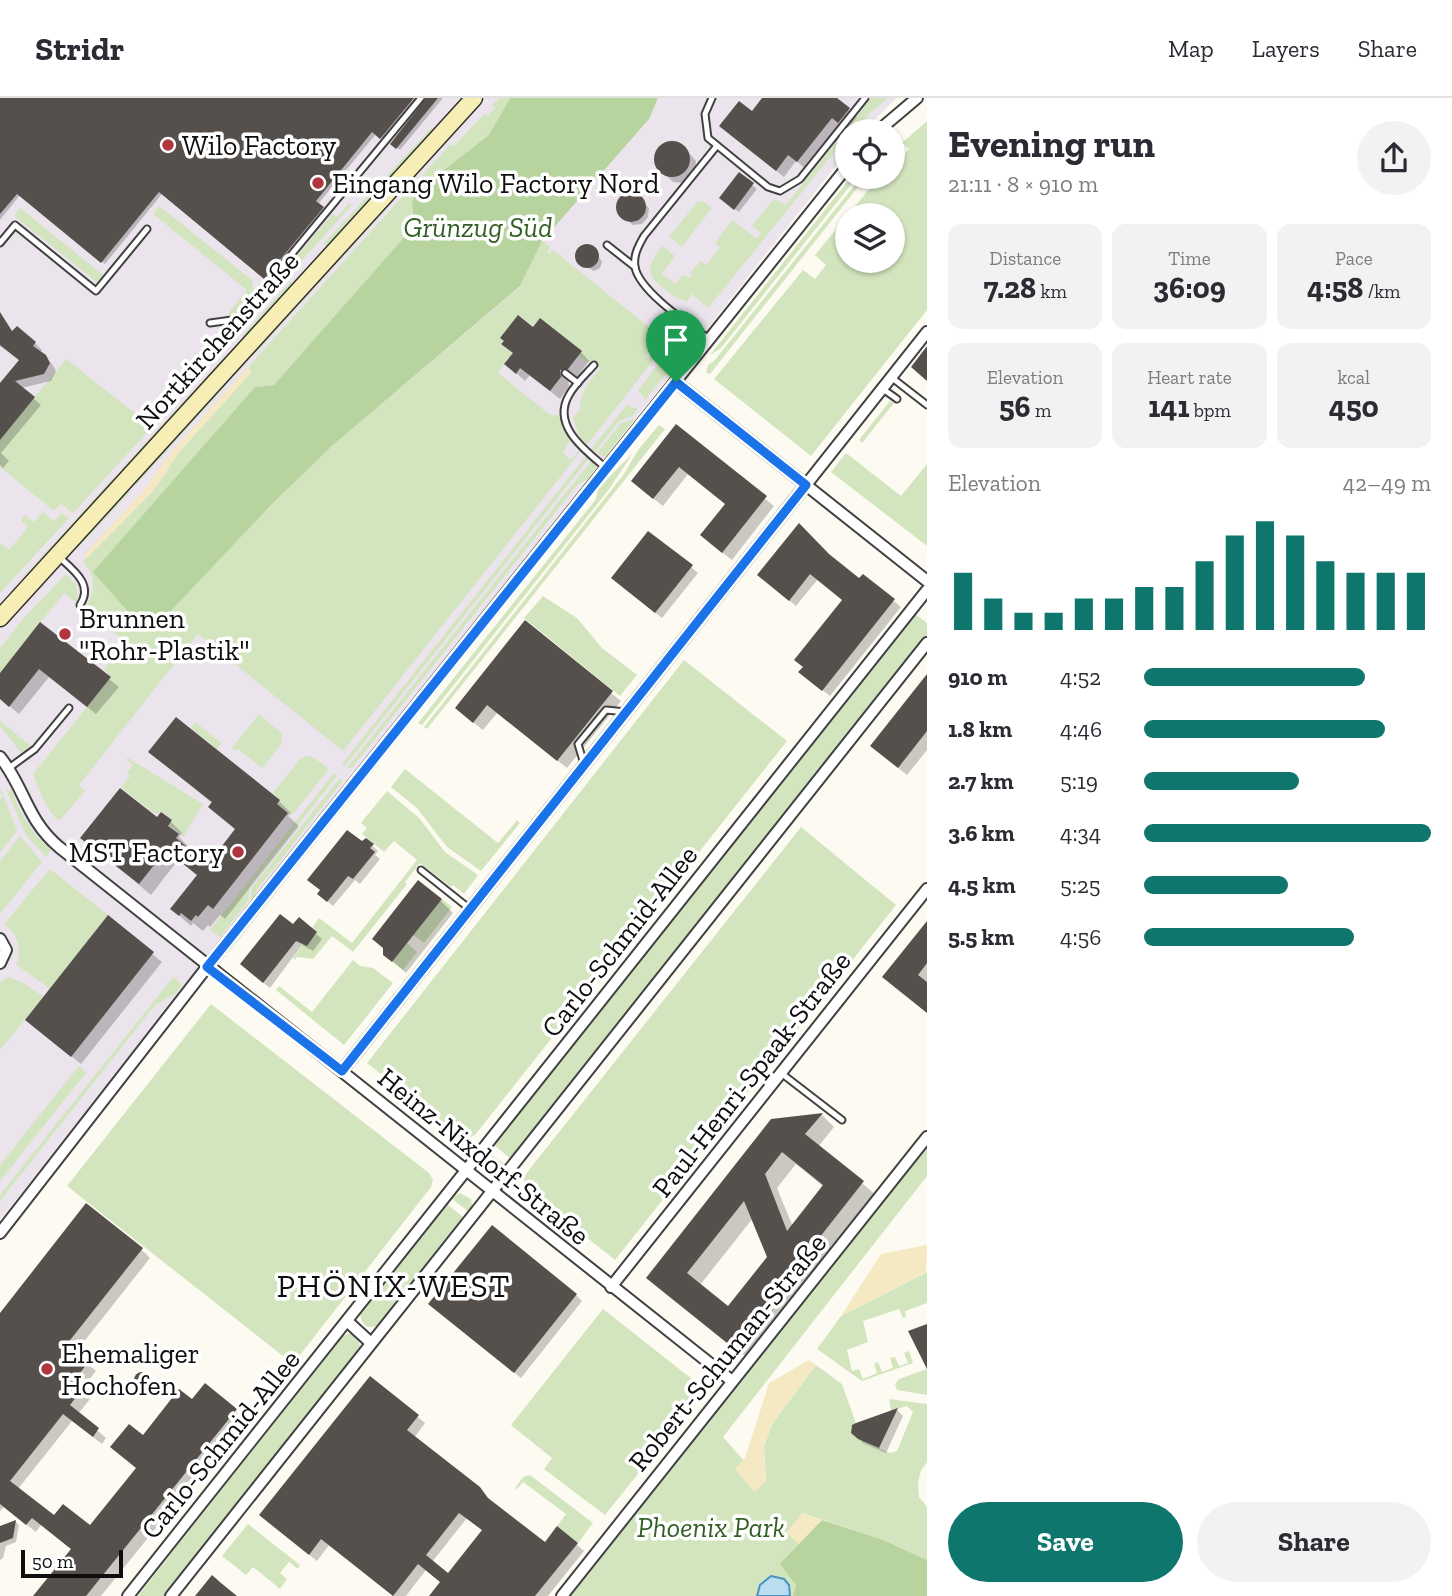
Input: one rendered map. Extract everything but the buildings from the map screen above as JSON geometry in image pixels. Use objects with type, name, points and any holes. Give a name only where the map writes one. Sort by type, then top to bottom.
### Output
[{"type":"main road","name":"Nortkirchenstraße","points":[[0,618],[474,98]]},
{"type":"street","points":[[892,119],[917,98]]},
{"type":"street","points":[[0,1233],[5,1223],[207,967],[835,182]]},
{"type":"street","points":[[342,1071],[927,332]]},
{"type":"street","points":[[676,382],[927,582]]},
{"type":"street","name":"Carlo-Schmid-Allee","points":[[128,1596],[927,590]]},
{"type":"street","name":"Carlo-Schmid-Allee","points":[[171,1596],[927,643]]},
{"type":"street","name":"Heinz-Nixdorf-Straße","points":[[0,757],[9,768],[29,811],[44,834],[207,967],[732,1381]]},
{"type":"street","name":"Paul-Henri-Spaak-Straße","points":[[611,1287],[927,889]]},
{"type":"street","points":[[0,939],[6,950],[0,963]]},
{"type":"street","name":"Robert-Schuman-Straße","points":[[562,1596],[927,1137]]},
{"type":"street","points":[[346,1321],[371,1343]]},
{"type":"lane","points":[[210,323],[232,320],[242,314],[421,98]]},
{"type":"lane","points":[[712,98],[705,114],[708,138],[768,187],[780,191],[800,179],[865,98]]},
{"type":"lane","points":[[635,267],[636,252],[644,236],[716,147]]},
{"type":"lane","points":[[0,243],[15,225],[96,291],[146,229]]},
{"type":"lane","points":[[607,245],[635,267],[641,280],[658,298],[710,339]]},
{"type":"lane","points":[[594,365],[568,396],[565,407],[566,422],[578,444],[606,468]]},
{"type":"lane","points":[[565,373],[578,383]]},
{"type":"lane","points":[[891,377],[927,405]]},
{"type":"lane","points":[[882,388],[897,400]]},
{"type":"lane","points":[[58,556],[84,584],[85,598],[80,605]]},
{"type":"lane","points":[[9,768],[35,749],[69,708]]},
{"type":"lane","points":[[584,765],[578,744],[606,710],[626,712]]},
{"type":"lane","points":[[421,870],[470,909]]},
{"type":"lane","points":[[781,1073],[842,1120]]},
{"type":"shaded area","points":[[0,98],[896,98],[876,119],[835,119],[835,167],[0,1220]]},
{"type":"green space","points":[[499,98],[510,98],[489,135],[418,190],[412,202],[414,226],[274,385],[255,387],[144,631],[169,613],[274,502],[332,446],[520,287],[542,241],[550,247],[547,252],[549,254],[553,250],[660,336],[645,356],[648,358],[665,337],[669,340],[587,445],[579,436],[573,417],[580,410],[586,387],[601,368],[591,361],[588,363],[518,315],[502,344],[513,353],[498,373],[550,415],[560,415],[570,441],[563,453],[571,460],[579,450],[580,452],[343,751],[198,634],[79,785],[85,791],[59,821],[46,805],[33,774],[111,677],[104,670],[126,642],[85,609],[93,585],[91,573],[83,562],[154,490],[180,451],[251,373],[249,366],[451,144],[454,146],[484,114],[488,116],[495,108],[492,105]]},
{"type":"green space","name":"Grünzug Süd","points":[[510,98],[658,98],[649,119],[542,241],[520,286],[332,446],[274,502],[169,613],[145,631],[93,572],[255,387],[274,385],[414,226],[412,202],[418,190],[489,135]]},
{"type":"green space","points":[[871,98],[888,98],[865,119],[854,119]]},
{"type":"green space","points":[[927,121],[927,310],[811,456],[714,379],[803,270],[815,279],[826,265],[815,255],[835,231],[835,273],[905,273],[905,203],[858,203],[869,189],[905,189],[905,154],[909,149],[905,146],[905,140]]},
{"type":"green space","points":[[432,127],[435,129],[329,247],[323,244]]},
{"type":"green space","points":[[445,139],[448,141],[253,356],[250,356]]},
{"type":"green space","points":[[835,143],[835,151],[708,308],[692,294],[686,302],[680,300],[652,277],[651,265],[662,246],[675,256],[662,274],[675,284],[682,275],[690,278],[690,273],[701,261],[706,265],[708,263],[720,247],[715,243],[732,220],[757,239],[761,233],[752,226],[774,199],[786,205]]},
{"type":"green space","points":[[841,189],[847,189],[721,348],[710,355]]},
{"type":"green space","points":[[851,189],[856,189],[845,203],[840,203]]},
{"type":"green space","points":[[702,201],[712,208],[682,247],[669,237],[697,202]]},
{"type":"green space","points":[[349,203],[352,205],[236,333],[227,326],[243,321],[332,214],[337,217]]},
{"type":"green space","points":[[159,206],[252,280],[254,292],[237,314],[227,315],[247,290],[153,214]]},
{"type":"green space","points":[[20,208],[103,275],[97,282],[14,216]]},
{"type":"green space","points":[[835,210],[835,216],[710,374],[706,373],[708,365],[714,361]]},
{"type":"green space","points":[[291,281],[294,286],[245,339],[242,336]]},
{"type":"green space","points":[[672,347],[682,354],[645,400],[638,390]]},
{"type":"green space","points":[[225,356],[227,358],[123,473],[120,471]]},
{"type":"green space","points":[[66,359],[152,427],[73,513],[61,504],[54,511],[0,467],[0,440]]},
{"type":"green space","points":[[246,360],[136,485],[133,483]]},
{"type":"green space","points":[[890,401],[894,403],[862,443],[859,440]]},
{"type":"green space","points":[[627,405],[638,409],[632,416],[619,421],[595,452],[591,449]]},
{"type":"green space","points":[[635,419],[605,457],[597,453],[621,423]]},
{"type":"green space","points":[[659,425],[665,429],[427,729],[424,727],[624,474],[638,450]]},
{"type":"green space","points":[[633,453],[610,488],[422,725],[418,723],[596,499],[598,488]]},
{"type":"green space","points":[[846,453],[901,496],[927,464],[927,546],[831,472]]},
{"type":"green space","points":[[586,456],[589,458],[345,766],[342,764]]},
{"type":"green space","points":[[592,460],[597,467],[588,479],[577,485],[352,768],[347,768]]},
{"type":"green space","points":[[114,477],[117,480],[21,585],[26,574]]},
{"type":"green space","points":[[128,489],[130,492],[77,549],[75,546]]},
{"type":"green space","points":[[43,512],[54,521],[62,513],[69,518],[0,593],[1,544],[9,550],[28,527],[21,520],[25,515],[34,522]]},
{"type":"green space","points":[[66,574],[76,584],[76,602],[64,593],[0,673],[0,648],[22,620]]},
{"type":"green space","points":[[543,596],[577,618],[602,648],[637,675],[620,696],[524,618]]},
{"type":"green space","points":[[915,614],[927,623],[927,635],[511,1159],[494,1145]]},
{"type":"green space","points":[[684,660],[787,741],[475,1135],[461,1138],[367,1063]]},
{"type":"green space","points":[[259,714],[282,734],[281,745],[262,768],[238,749],[236,751],[232,748]]},
{"type":"green space","points":[[0,721],[30,745],[22,754],[0,726]]},
{"type":"green space","points":[[195,722],[222,743],[217,749],[191,728]]},
{"type":"green space","points":[[313,757],[329,769],[292,815],[278,804],[281,800],[273,793],[301,758]]},
{"type":"green space","points":[[126,759],[203,804],[183,837],[170,824],[172,820],[161,811],[154,813],[121,787],[130,776],[127,773],[133,765]]},
{"type":"green space","points":[[405,769],[498,843],[517,820],[520,823],[481,871],[447,847],[417,808],[391,787]]},
{"type":"green space","points":[[334,773],[337,776],[250,885],[248,901],[220,937],[210,930]]},
{"type":"green space","points":[[340,778],[342,782],[256,891],[250,905],[252,887]]},
{"type":"green space","points":[[1,789],[17,831],[0,852],[0,800],[3,796]]},
{"type":"green space","points":[[11,789],[27,822],[51,850],[46,857],[26,835],[7,791]]},
{"type":"green space","points":[[387,791],[420,819],[445,852],[478,875],[464,894],[420,863],[405,882],[407,884],[353,952],[332,936],[313,959],[297,957],[295,960],[293,958],[303,944],[307,945],[316,934],[312,928],[319,918],[352,943],[417,860],[394,841],[384,852],[362,834],[367,828],[361,823]]},
{"type":"green space","points":[[801,827],[896,905],[615,1260],[527,1190],[523,1183],[525,1175]]},
{"type":"green space","points":[[20,836],[42,862],[0,914],[0,861]]},
{"type":"green space","points":[[50,869],[108,915],[50,989],[17,965],[18,942],[4,924]]},
{"type":"green space","points":[[442,899],[452,907],[424,943],[413,935]]},
{"type":"green space","points":[[407,943],[417,952],[403,970],[392,962]]},
{"type":"green space","points":[[353,960],[360,966],[373,968],[393,983],[344,1045],[276,990],[279,986],[312,1012]]},
{"type":"green space","points":[[8,977],[44,997],[0,1050],[0,982]]},
{"type":"green space","points":[[173,977],[182,985],[175,994],[155,1005],[0,1201],[0,1195]]},
{"type":"green space","points":[[211,1004],[429,1173],[433,1180],[431,1187],[293,1364],[67,1186]]},
{"type":"green space","points":[[79,1066],[86,1073],[0,1181],[0,1165]]},
{"type":"green space","name":"Phoenix Park","points":[[927,1145],[927,1176],[723,1437],[763,1482],[766,1480],[764,1446],[772,1424],[816,1365],[842,1384],[856,1423],[851,1428],[851,1433],[858,1439],[890,1453],[897,1451],[913,1412],[907,1406],[891,1411],[889,1399],[927,1404],[927,1462],[921,1470],[918,1483],[919,1497],[927,1507],[927,1560],[881,1539],[802,1513],[824,1527],[801,1596],[569,1596]]},
{"type":"green space","points":[[488,1152],[506,1165],[498,1169],[490,1167],[486,1159]]},
{"type":"green space","points":[[460,1193],[471,1199],[469,1212],[451,1198]]},
{"type":"green space","points":[[447,1204],[464,1218],[380,1325],[366,1326],[360,1314]]},
{"type":"green space","points":[[927,1272],[927,1303],[905,1311],[906,1317],[903,1318],[899,1309],[863,1321],[868,1342],[847,1350],[852,1371],[859,1369],[863,1379],[877,1373],[874,1364],[878,1362],[882,1372],[893,1368],[890,1358],[895,1357],[899,1366],[908,1363],[904,1353],[909,1351],[913,1363],[862,1381],[817,1349],[841,1316]]},
{"type":"green space","points":[[603,1309],[697,1383],[700,1390],[699,1398],[605,1515],[544,1469],[552,1458],[511,1425]]},
{"type":"green space","points":[[351,1333],[359,1340],[360,1350],[164,1596],[138,1596],[341,1337]]},
{"type":"green space","points":[[927,1369],[927,1395],[897,1390],[895,1384],[899,1379]]},
{"type":"green space","points":[[530,1475],[593,1523],[578,1543],[557,1526],[566,1514],[523,1482],[515,1488],[523,1477]]},
{"type":"green space","points":[[822,1520],[881,1539],[927,1560],[927,1596],[793,1596],[796,1585],[780,1564]]},
{"type":"green space","points":[[248,1524],[300,1565],[298,1569],[289,1562],[280,1573],[287,1579],[280,1589],[253,1567],[246,1575],[222,1556]]},
{"type":"sand","points":[[249,366],[251,373],[180,451],[154,490],[86,559],[83,556],[145,489],[172,451]]},
{"type":"sand","points":[[927,1245],[926,1272],[841,1316],[881,1254]]},
{"type":"sand","points":[[809,1360],[816,1365],[772,1424],[764,1446],[766,1481],[754,1492],[735,1469],[745,1458],[769,1383]]},
{"type":"sand","points":[[802,1513],[822,1520],[799,1544],[786,1533]]},
{"type":"water","points":[[771,1576],[784,1579],[789,1585],[790,1596],[757,1596],[760,1585]]},
{"type":"place","name":"Wilo Factory","points":[[168,145]]},
{"type":"place","name":"Eingang Wilo Factory Nord","points":[[318,183]]},
{"type":"place","name":"Brunnen \"Rohr-Plastik\"","points":[[65,634]]},
{"type":"place","name":"MST Factory","points":[[238,852]]},
{"type":"place","name":"Ehemaliger Hochofen","points":[[47,1369]]},
{"type":"district","name":"PHÖNIX-WEST","points":[[394,1286]]},
{"type":"route","points":[[676,382],[806,485],[342,1071],[207,967],[676,382]]}]
